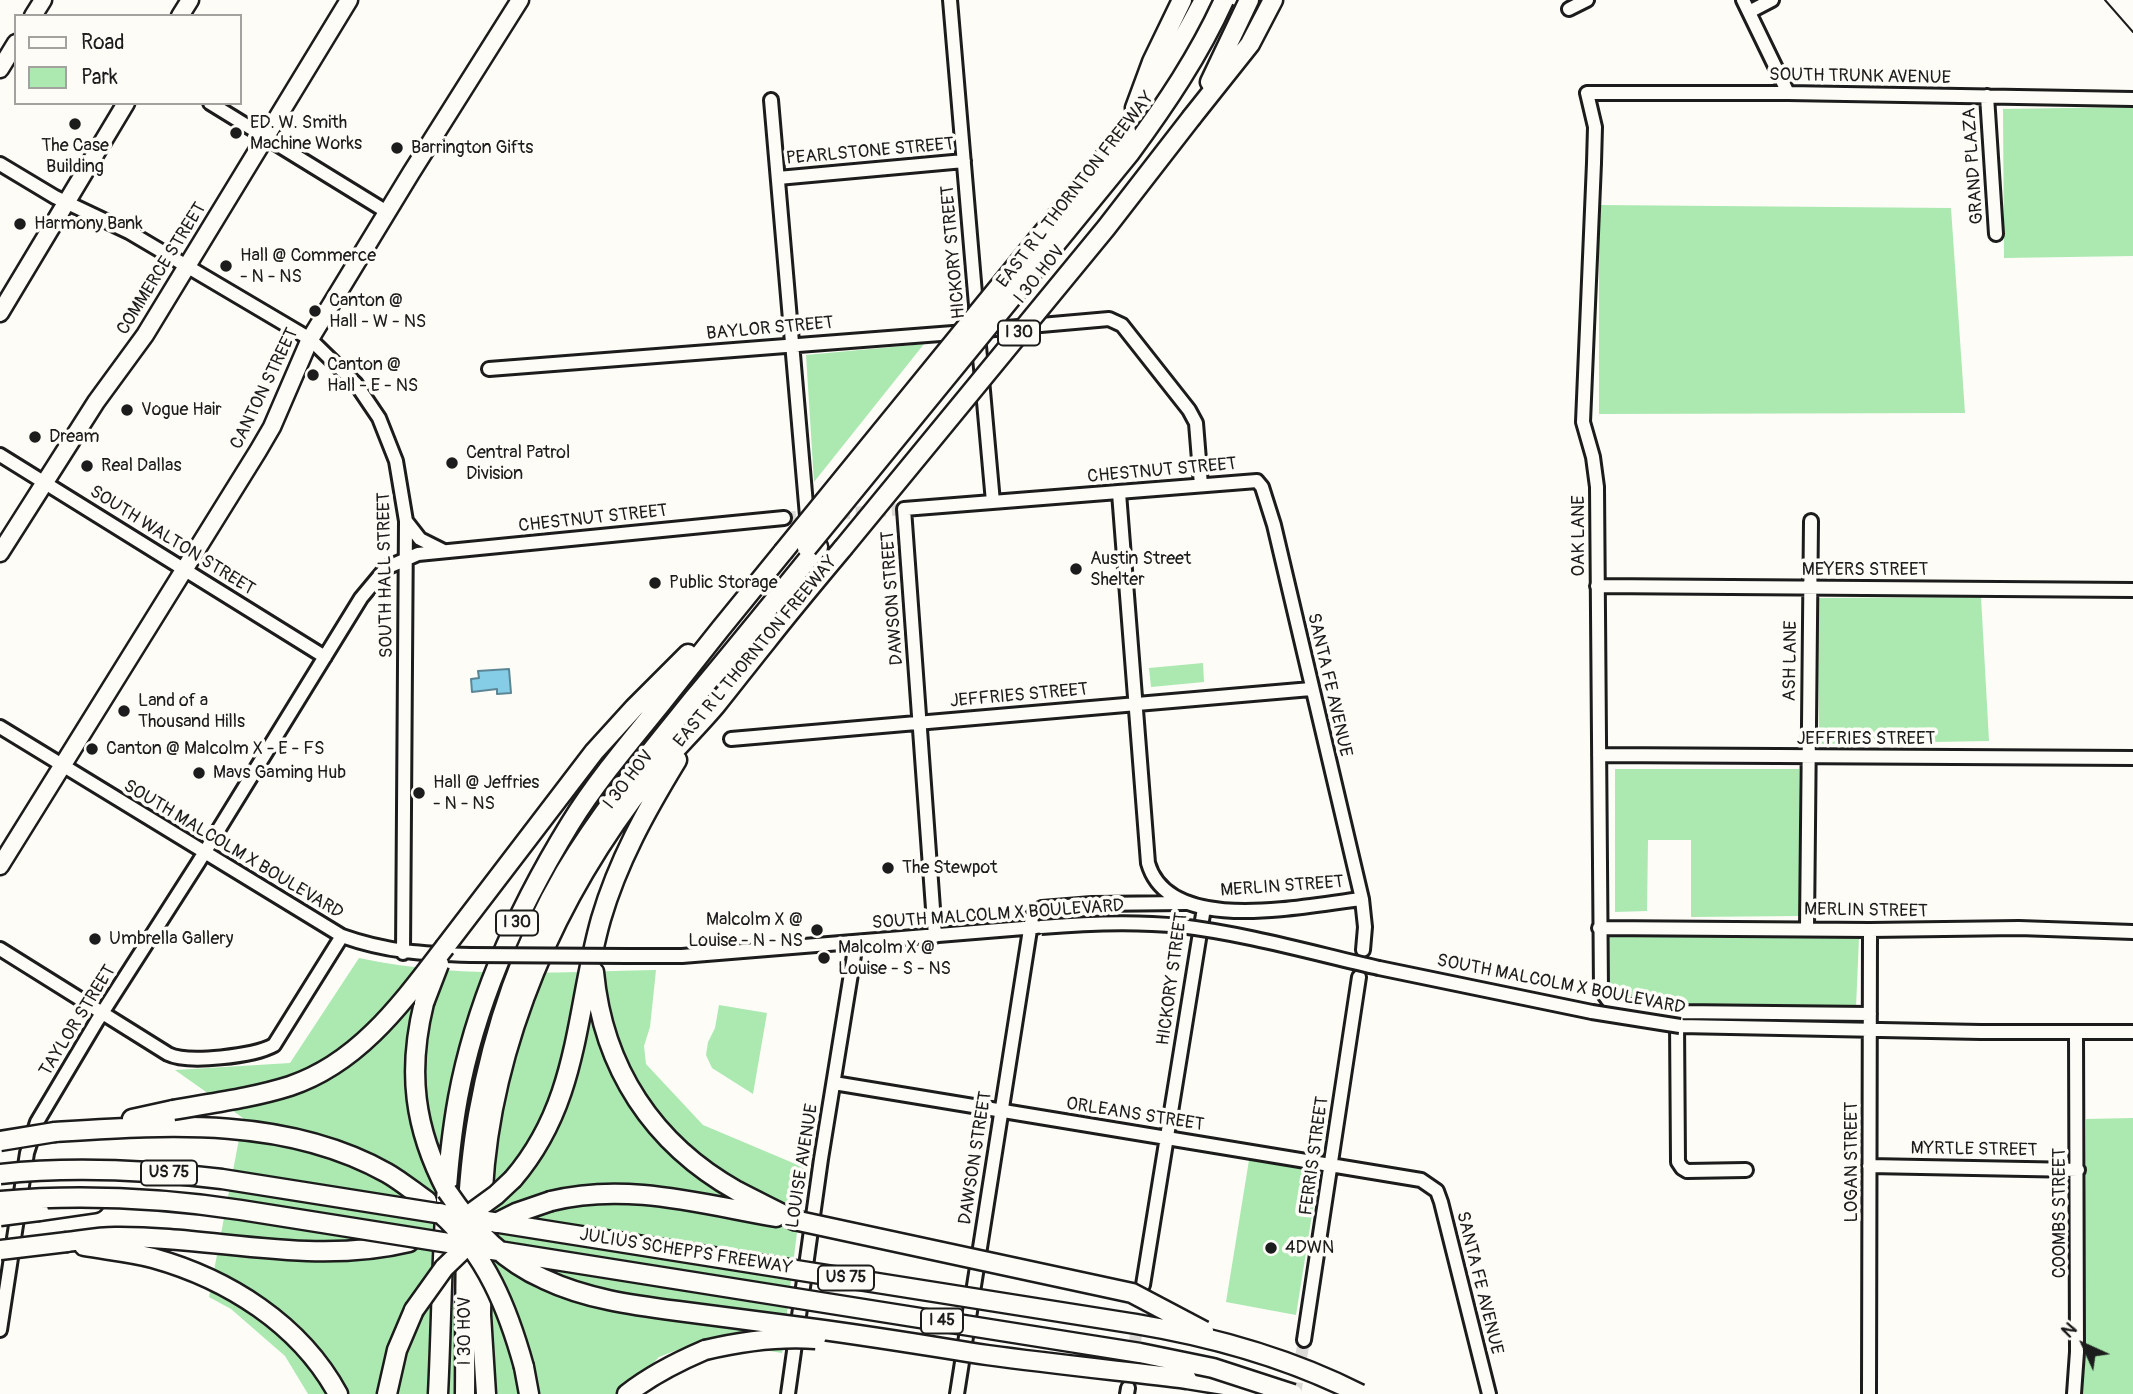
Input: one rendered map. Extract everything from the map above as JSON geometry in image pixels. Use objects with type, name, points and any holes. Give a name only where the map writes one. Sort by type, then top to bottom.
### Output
[{"type":"highway","points":[[1126,131],[1152,62],[1182,0]]},
{"type":"highway","name":"EAST R L THORNTON FREEWAY","points":[[438,1394],[444,1253],[458,1096],[472,1040],[492,982],[514,927],[541,874],[571,822],[605,775],[1126,131],[1157,87],[1205,0]]},
{"type":"highway","name":"I 30 HOV","points":[[465,1394],[468,1200],[485,1080],[512,987],[564,874],[611,802],[1130,153],[1173,93],[1204,41],[1224,0]]},
{"type":"highway","name":"I 30 HOV","points":[[454,1394],[458,1238],[469,1124],[496,1011],[524,937],[565,860],[610,791],[1150,138],[1192,77],[1232,0]]},
{"type":"highway","name":"EAST R L THORNTON FREEWAY","points":[[486,1394],[481,1315],[482,1183],[497,1094],[510,1039],[525,996],[552,931],[577,883],[606,836],[649,779],[717,704],[1130,198],[1192,117],[1249,0]]},
{"type":"highway","points":[[1192,117],[1250,44],[1273,0]]},
{"type":"highway","points":[[0,1141],[255,1096],[307,1079],[339,1061],[369,1038],[394,1012],[541,819],[618,724],[748,595]]},
{"type":"highway","points":[[0,1250],[114,1237],[332,1252],[369,1250],[409,1242],[455,1224],[477,1210],[513,1178],[543,1138],[562,1096],[570,1070],[593,954],[611,886],[647,808],[717,704]]},
{"type":"highway","points":[[445,947],[424,1003],[414,1058],[414,1091],[426,1146],[459,1210],[505,1255],[541,1278],[595,1297],[650,1307],[899,1339],[987,1354],[1187,1379],[1278,1394]]},
{"type":"highway","points":[[593,954],[597,993],[606,1034],[618,1068],[632,1093],[670,1140],[692,1160],[736,1190],[794,1220]]},
{"type":"highway","points":[[55,1132],[175,1126],[245,1130],[321,1146],[377,1169],[427,1201],[445,1217],[478,1257],[503,1303],[524,1367],[528,1394]]},
{"type":"highway","name":"JULIUS SCHEPPS FREEWAY","points":[[0,1174],[53,1170],[118,1170],[222,1179],[1136,1324],[1228,1343],[1298,1366],[1360,1394]]},
{"type":"highway","points":[[387,1394],[397,1350],[414,1310],[444,1268],[475,1238],[516,1213],[551,1201],[589,1194],[661,1196],[794,1220],[1132,1293],[1228,1343]]},
{"type":"highway","name":"JULIUS SCHEPPS FREEWAY","points":[[0,1201],[66,1197],[131,1198],[241,1210],[1115,1349],[1213,1368],[1293,1394]]},
{"type":"highway","points":[[0,1216],[131,1198]]},
{"type":"highway","points":[[67,1242],[151,1258],[220,1283],[262,1310],[301,1343],[338,1394]]},
{"type":"highway","points":[[627,1394],[650,1377],[705,1350],[753,1340],[779,1338],[987,1354]]},
{"type":"main road","name":"COMMERCE STREET","points":[[0,553],[96,402],[145,335],[349,0]]},
{"type":"main road","name":"CANTON STREET","points":[[0,866],[272,427],[310,339],[520,0]]},
{"type":"main road","points":[[0,69],[14,46]]},
{"type":"main road","points":[[0,313],[125,105]]},
{"type":"street","name":"HICKORY STREET","points":[[950,0],[993,502]]},
{"type":"street","points":[[1569,9],[1587,0]]},
{"type":"street","points":[[1742,0],[1788,93]]},
{"type":"street","points":[[1749,12],[1772,0]]},
{"type":"street","name":"SOUTH TRUNK AVENUE","points":[[1587,93],[1788,93],[2133,99]]},
{"type":"street","name":"OAK LANE","points":[[1587,93],[1595,127],[1595,149],[1583,422],[1593,457],[1597,487],[1600,982],[1602,994],[1608,1000],[1623,1005],[1678,1012]]},
{"type":"street","name":"GRAND PLAZA","points":[[1987,96],[1996,234]]},
{"type":"street","points":[[771,100],[807,516]]},
{"type":"street","points":[[213,105],[387,212]]},
{"type":"street","name":"PEARLSTONE STREET","points":[[778,178],[964,161]]},
{"type":"street","name":"SOUTH HALL STREET","points":[[0,164],[65,203],[129,232],[310,339],[351,378],[379,418],[396,461],[406,521],[403,953]]},
{"type":"street","name":"BAYLOR STREET","points":[[489,369],[1109,319],[1122,325],[1196,423],[1201,485]]},
{"type":"street","name":"SOUTH WALTON STREET","points":[[0,455],[325,657]]},
{"type":"street","name":"CHESTNUT STREET","points":[[904,509],[1257,481]]},
{"type":"street","name":"SANTA FE AVENUE","points":[[1257,481],[1262,487],[1274,525],[1362,899],[1365,927],[1363,950]]},
{"type":"street","name":"HICKORY STREET","points":[[1119,493],[1148,863],[1150,872],[1160,886],[1186,903],[1204,908],[1143,1285]]},
{"type":"street","name":"DAWSON STREET","points":[[904,509],[935,936]]},
{"type":"street","name":"CHESTNUT STREET","points":[[406,557],[784,519]]},
{"type":"street","points":[[406,521],[425,543],[445,551]]},
{"type":"street","name":"ASH LANE","points":[[1807,928],[1811,521]]},
{"type":"street","name":"TAYLOR STREET","points":[[0,1330],[30,1141],[37,1122],[102,1013],[374,580],[386,568],[406,557]]},
{"type":"street","name":"MEYERS STREET","points":[[1597,586],[2133,590]]},
{"type":"street","name":"JEFFRIES STREET","points":[[731,738],[1311,689]]},
{"type":"street","name":"SOUTH MALCOLM X BOULEVARD","points":[[0,727],[342,936],[380,949],[403,953],[682,956],[1100,923],[1180,926],[1644,1021],[1680,1026],[2133,1032]]},
{"type":"street","name":"JEFFRIES STREET","points":[[1599,755],[2133,758]]},
{"type":"street","name":"MERLIN STREET","points":[[1204,908],[1258,910],[1362,899]]},
{"type":"street","points":[[1035,927],[1031,917],[1035,911],[1042,908],[1092,904],[1186,903]]},
{"type":"street","name":"DAWSON STREET","points":[[957,1394],[1001,1111],[1035,927]]},
{"type":"street","name":"MERLIN STREET","points":[[1599,928],[2019,928],[2133,932]]},
{"type":"street","name":"LOGAN STREET","points":[[1869,1394],[1870,930]]},
{"type":"street","points":[[0,949],[177,1058],[189,1060],[261,1050],[274,1045],[342,936]]},
{"type":"street","name":"LOUISE AVENUE","points":[[788,1394],[821,1159],[856,943]]},
{"type":"street","name":"FERRIS STREET","points":[[1304,1340],[1359,977]]},
{"type":"street","points":[[1746,1170],[1699,1172],[1682,1168],[1678,1162],[1678,1012],[1870,1013]]},
{"type":"street","name":"COOMBS STREET","points":[[2074,1394],[2077,1352],[2076,1032]]},
{"type":"street","name":"ORLEANS STREET","points":[[834,1083],[1331,1164],[1413,1178],[1429,1184]]},
{"type":"street","points":[[0,1146],[30,1141]]},
{"type":"street","name":"MYRTLE STREET","points":[[1869,1166],[2077,1170]]},
{"type":"street","name":"SANTA FE AVENUE","points":[[1429,1184],[1437,1191],[1441,1202],[1489,1394]]},
{"type":"green space","points":[[2133,107],[2133,256],[2004,258],[2003,109]]},
{"type":"green space","points":[[1599,205],[1951,208],[1965,413],[1599,414]]},
{"type":"green space","points":[[924,344],[814,482],[806,355]]},
{"type":"green space","points":[[1981,597],[1989,741],[1819,744],[1818,598]]},
{"type":"green space","points":[[1203,663],[1204,682],[1151,687],[1149,668]]},
{"type":"green space","points":[[1615,769],[1799,769],[1799,916],[1691,917],[1691,840],[1648,840],[1647,911],[1615,912]]},
{"type":"green space","points":[[1608,935],[1859,938],[1856,1007],[1692,1010],[1613,994],[1605,980]]},
{"type":"green space","points":[[359,958],[396,965],[469,972],[656,970],[650,1027],[644,1046],[646,1064],[703,1125],[805,1168],[782,1353],[703,1340],[659,1357],[623,1394],[308,1394],[285,1356],[231,1309],[209,1297],[243,1118],[175,1070],[290,1063]]},
{"type":"green space","points":[[719,1005],[767,1013],[753,1094],[712,1068],[706,1055]]},
{"type":"green space","points":[[2133,1118],[2133,1394],[2083,1394],[2086,1119]]},
{"type":"green space","name":"4DWN","points":[[1249,1160],[1319,1171],[1296,1315],[1226,1302]]},
{"type":"water","points":[[509,669],[511,693],[497,694],[497,689],[472,692],[471,679],[479,678],[478,671]]},
{"type":"tunnel","points":[[784,518],[904,509]]},
{"type":"tunnel","points":[[1130,1378],[1142,1292]]},
{"type":"tunnel","points":[[1295,1394],[1304,1340]]},
{"type":"tram line","points":[[2105,0],[2133,32]]},
{"type":"place","name":"The Case Building","points":[[75,124]]},
{"type":"place","name":"ED. W. Smith Machine Works","points":[[236,133]]},
{"type":"place","name":"Barrington Gifts","points":[[397,148]]},
{"type":"place","name":"Harmony Bank","points":[[20,224]]},
{"type":"place","name":"Hall @ Commerce - N - NS","points":[[226,266]]},
{"type":"place","name":"Canton @ Hall - W - NS","points":[[315,311]]},
{"type":"place","name":"Canton @ Hall - E - NS","points":[[313,375]]},
{"type":"place","name":"Vogue Hair","points":[[127,410]]},
{"type":"place","name":"Dream","points":[[35,437]]},
{"type":"place","name":"Central Patrol Division","points":[[452,463]]},
{"type":"place","name":"Real Dallas","points":[[87,466]]},
{"type":"place","name":"Austin Street Shelter","points":[[1076,569]]},
{"type":"place","name":"Public Storage","points":[[655,583]]},
{"type":"place","name":"Land of a Thousand Hills","points":[[124,711]]},
{"type":"place","name":"Canton @ Malcolm X - E - FS","points":[[92,749]]},
{"type":"place","name":"Mavs Gaming Hub","points":[[199,773]]},
{"type":"place","name":"Hall @ Jeffries - N - NS","points":[[419,793]]},
{"type":"place","name":"The Stewpot","points":[[888,868]]},
{"type":"place","name":"Malcolm X @ Louise - N - NS","points":[[817,930]]},
{"type":"place","name":"Umbrella Gallery","points":[[95,939]]},
{"type":"place","name":"Malcolm X @ Louise - S - NS","points":[[824,958]]},
{"type":"place","name":"4DWN","points":[[1271,1248]]}]
